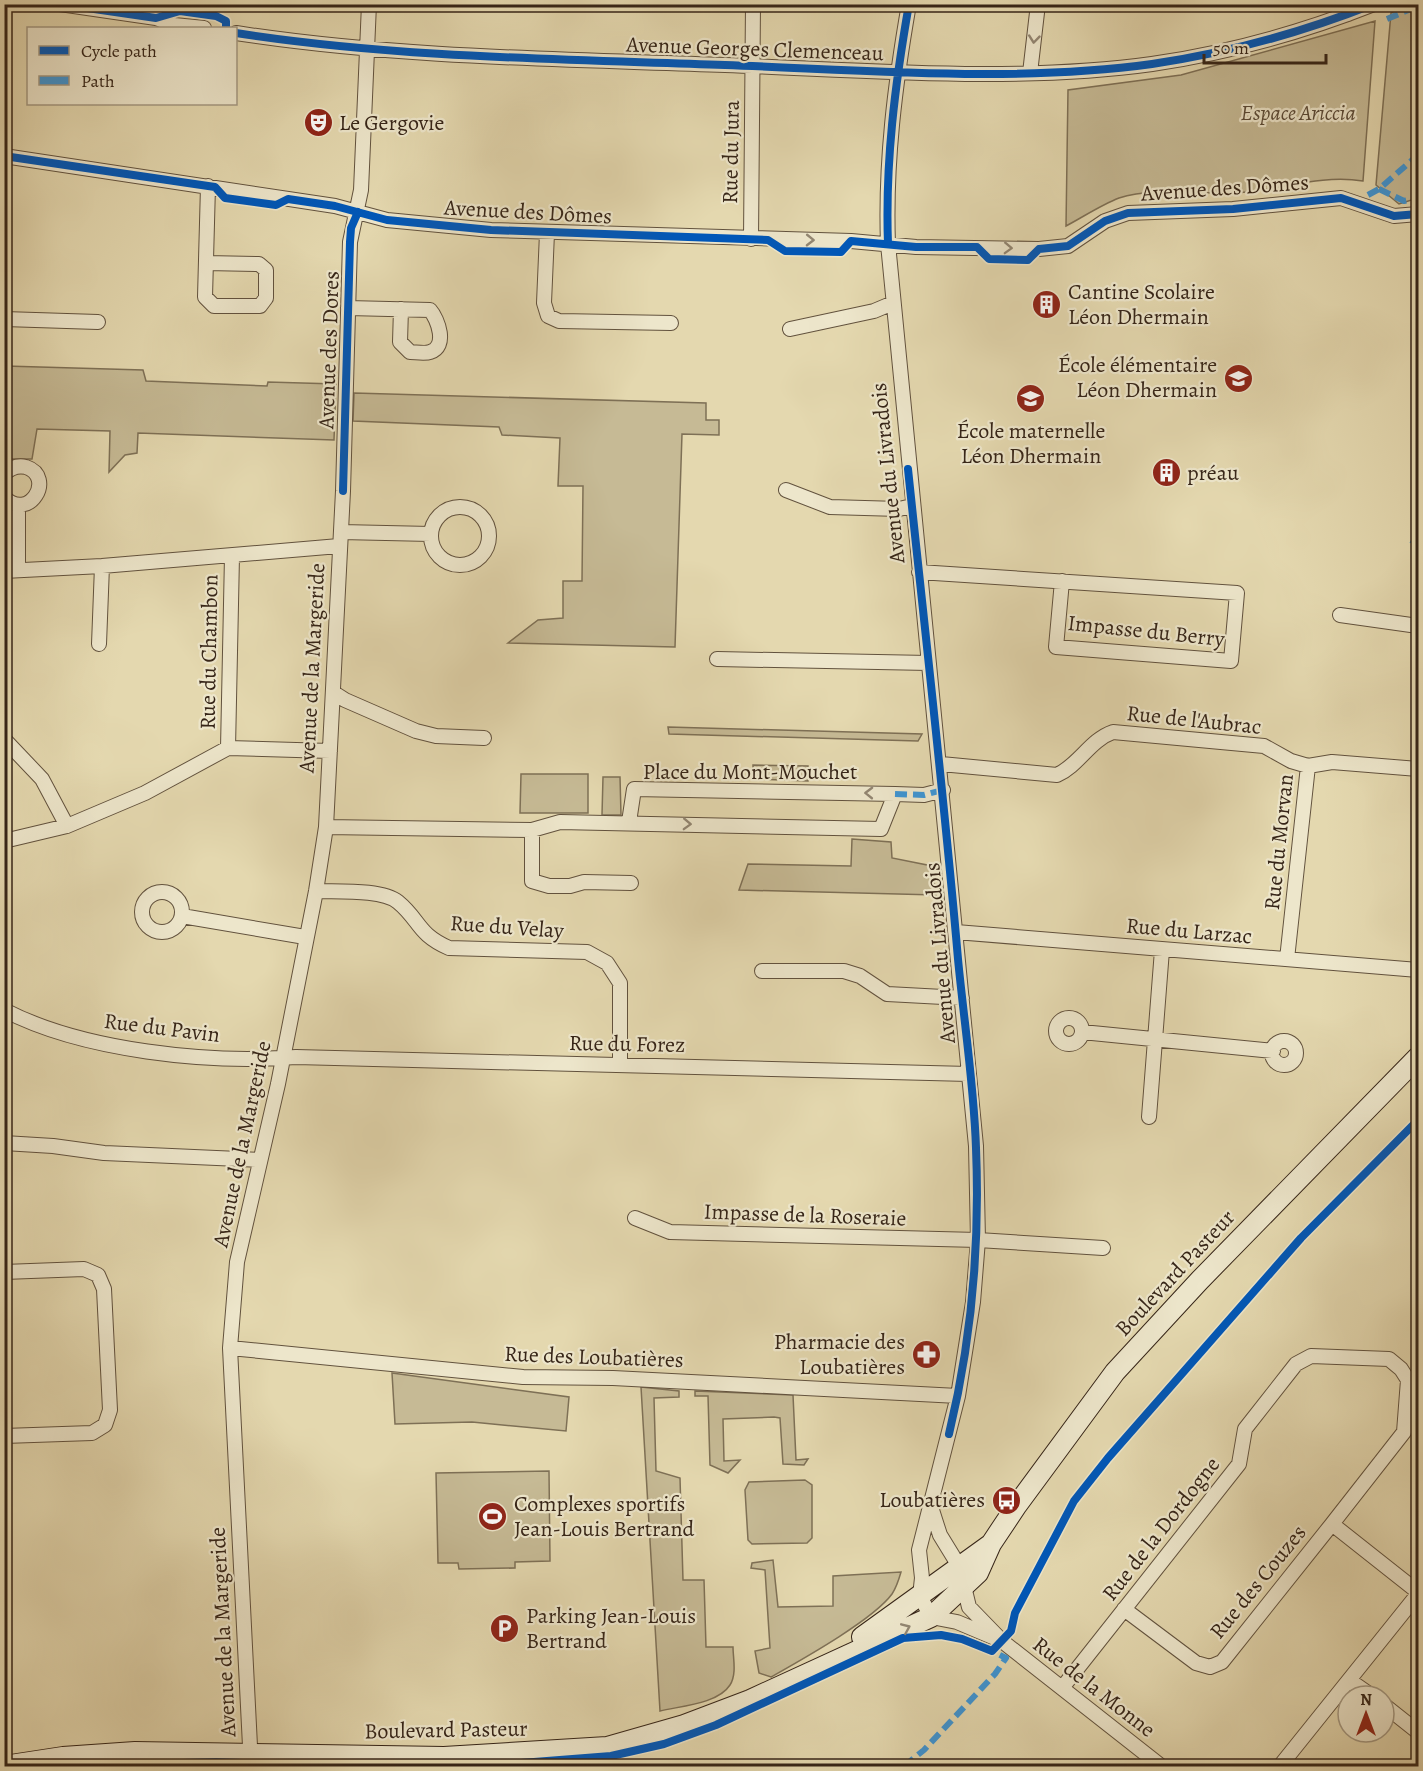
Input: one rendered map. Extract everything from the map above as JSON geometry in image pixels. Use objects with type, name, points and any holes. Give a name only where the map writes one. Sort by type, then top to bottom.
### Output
[{"type":"main road","name":"Boulevard Pasteur","points":[[4,1766],[63,1757],[135,1752],[280,1760],[444,1757],[607,1747],[684,1725],[750,1700],[931,1617],[963,1590],[978,1573],[991,1544],[1115,1372],[1200,1280],[1419,1057]]},
{"type":"main road","name":"Boulevard Pasteur","points":[[814,1669],[991,1544]]},
{"type":"street","points":[[60,4],[156,18],[174,25],[194,27]]},
{"type":"street","name":"Avenue des Dores","points":[[339,546],[343,491],[351,228],[358,212],[362,190],[369,4]]},
{"type":"street","name":"Rue du Jura","points":[[751,239],[753,4]]},
{"type":"street","name":"Avenue du Livradois","points":[[909,4],[898,71],[888,165],[888,244],[976,1146],[978,1240],[973,1302],[958,1396],[919,1550],[922,1578],[920,1596]]},
{"type":"street","points":[[1030,73],[1038,4]]},
{"type":"street","points":[[1334,4],[1348,14]]},
{"type":"street","name":"Avenue Georges Clemenceau","points":[[237,33],[367,48],[561,61],[1030,73],[1111,68],[1182,59],[1259,42],[1374,4]]},
{"type":"street","name":"Avenue des Dômes","points":[[4,156],[335,206],[387,220],[547,233],[888,244],[916,247],[1059,248],[1080,239],[1105,221],[1128,213],[1233,209],[1325,198],[1352,200],[1394,216],[1419,214]]},
{"type":"street","points":[[206,263],[259,264],[266,270],[266,298],[260,306],[214,306],[204,297],[208,186]]},
{"type":"street","points":[[547,233],[544,303],[548,316],[559,321],[671,323]]},
{"type":"street","points":[[790,329],[874,311],[893,303]]},
{"type":"street","points":[[348,308],[400,309]]},
{"type":"street","points":[[4,319],[98,322]]},
{"type":"street","points":[[4,474],[11,469],[23,466],[34,473],[39,485],[36,497],[31,502],[18,505],[4,497]]},
{"type":"street","points":[[786,490],[830,507],[899,509],[912,506]]},
{"type":"street","points":[[18,505],[11,570],[102,566],[339,546]]},
{"type":"street","points":[[462,507],[478,514],[484,520],[489,539],[481,557],[462,565],[443,560],[432,544],[431,534],[437,517],[453,508],[462,507]]},
{"type":"street","points":[[341,532],[431,534]]},
{"type":"street","name":"Avenue de la Margeride","points":[[250,1760],[230,1347],[237,1262],[283,1058],[316,891],[326,827],[339,546]]},
{"type":"street","name":"Rue du Chambon","points":[[228,748],[232,556]]},
{"type":"street","points":[[99,644],[102,566]]},
{"type":"street","name":"Impasse du Berry","points":[[919,572],[1062,581],[1237,593],[1231,661],[1056,647],[1062,581]]},
{"type":"street","points":[[1340,615],[1419,626]]},
{"type":"street","points":[[717,659],[929,663]]},
{"type":"street","points":[[334,693],[416,731],[436,736],[484,738]]},
{"type":"street","name":"Rue de l'Aubrac","points":[[940,764],[1057,775],[1068,770],[1101,736],[1113,732],[1264,746],[1291,761],[1308,766],[1332,762],[1419,769]]},
{"type":"street","points":[[4,739],[42,779],[67,826]]},
{"type":"street","name":"Rue du Chambon","points":[[4,841],[67,826],[145,793],[228,748],[330,751]]},
{"type":"street","name":"Rue du Morvan","points":[[1287,959],[1308,766]]},
{"type":"street","name":"Place du Mont-Mouchet","points":[[629,822],[634,789],[924,795],[943,790]]},
{"type":"street","points":[[326,827],[532,830],[560,822],[629,822],[881,830],[895,794]]},
{"type":"street","points":[[532,830],[532,881],[549,886],[570,886],[584,882],[631,883]]},
{"type":"street","name":"Rue du Velay","points":[[316,891],[379,894],[397,901],[429,939],[449,948],[587,952],[607,963],[620,983],[620,1065]]},
{"type":"street","points":[[182,916],[305,938]]},
{"type":"street","name":"Rue du Larzac","points":[[956,932],[1419,970]]},
{"type":"street","points":[[1149,1117],[1157,1039],[1162,950]]},
{"type":"street","points":[[762,971],[844,971],[860,976],[887,994],[962,998]]},
{"type":"street","name":"Rue du Pavin","points":[[4,1010],[54,1029],[129,1050],[264,1060],[283,1058]]},
{"type":"street","points":[[1082,1032],[1272,1051]]},
{"type":"street","name":"Rue du Forez","points":[[283,1058],[969,1074]]},
{"type":"street","points":[[4,1143],[53,1146],[104,1153],[259,1160]]},
{"type":"street","name":"Impasse de la Roseraie","points":[[635,1218],[670,1232],[978,1240],[1103,1248]]},
{"type":"street","points":[[4,1272],[84,1269],[98,1275],[104,1289],[110,1410],[105,1425],[92,1432],[4,1436]]},
{"type":"street","name":"Rue des Loubatières","points":[[230,1347],[524,1377],[613,1378],[958,1396]]},
{"type":"street","name":"Rue de la Dordogne","points":[[1062,1688],[1239,1464],[1245,1429],[1296,1364],[1311,1356],[1389,1359],[1401,1369],[1408,1380],[1404,1432],[1332,1524]]},
{"type":"street","points":[[931,1507],[940,1535],[959,1566]]},
{"type":"street","name":"Rue des Couzes","points":[[1124,1609],[1196,1663],[1210,1667],[1222,1662],[1332,1524],[1419,1593]]},
{"type":"street","points":[[919,1550],[940,1535]]},
{"type":"street","name":"Rue de la Monne","points":[[959,1566],[963,1590],[969,1607],[1002,1641],[1161,1767]]},
{"type":"street","points":[[1280,1767],[1419,1593]]},
{"type":"street","points":[[920,1596],[931,1617]]},
{"type":"street","name":"Rue de la Monne","points":[[931,1617],[957,1622],[1002,1641]]},
{"type":"street","points":[[1349,1680],[1355,1684]]},
{"type":"street","points":[[1396,1714],[1419,1732]]},
{"type":"green space","name":"Espace Ariccia","points":[[1410,4],[1418,5],[1418,198],[1399,204],[1376,185],[1391,13]]},
{"type":"green space","name":"Espace Ariccia","points":[[1375,21],[1363,181],[1346,179],[1314,181],[1234,193],[1160,192],[1132,195],[1112,201],[1066,226],[1068,90],[1181,75]]},
{"type":"green space","points":[[5,366],[143,370],[146,381],[267,386],[268,382],[336,384],[334,440],[138,433],[137,453],[125,455],[109,472],[110,431],[37,429],[32,459],[6,459]]},
{"type":"green space","points":[[354,393],[706,403],[706,420],[719,420],[719,435],[682,434],[675,647],[508,643],[538,620],[563,618],[563,581],[582,581],[583,486],[558,486],[560,438],[502,435],[499,427],[353,421]]},
{"type":"green space","points":[[668,727],[922,734],[918,741],[669,734]]},
{"type":"green space","points":[[753,765],[808,766],[808,781],[753,779]]},
{"type":"green space","points":[[521,774],[588,774],[588,813],[520,813]]},
{"type":"green space","points":[[603,777],[620,777],[621,815],[602,815]]},
{"type":"green space","points":[[852,839],[891,842],[892,858],[932,866],[936,895],[739,890],[748,864],[851,866]]},
{"type":"green space","points":[[392,1373],[569,1397],[566,1431],[472,1422],[395,1424]]},
{"type":"green space","points":[[641,1387],[679,1391],[679,1397],[654,1398],[656,1471],[680,1478],[683,1580],[704,1580],[706,1647],[733,1647],[734,1661],[732,1681],[717,1696],[688,1706],[660,1711]]},
{"type":"green space","points":[[695,1391],[793,1395],[796,1460],[808,1459],[804,1465],[783,1464],[780,1418],[723,1419],[724,1461],[740,1460],[728,1473],[710,1465],[708,1396],[695,1396]]},
{"type":"green space","name":"Complexes sportifs Jean-Louis Bertrand","points":[[549,1471],[550,1561],[515,1562],[515,1568],[459,1569],[458,1563],[438,1563],[436,1473]]},
{"type":"green space","points":[[805,1480],[812,1485],[812,1538],[807,1543],[752,1544],[748,1540],[745,1490],[749,1482]]},
{"type":"green space","points":[[773,1560],[778,1607],[833,1606],[833,1576],[901,1572],[892,1594],[869,1616],[836,1639],[771,1677],[759,1673],[755,1651],[770,1648],[765,1570],[751,1568],[752,1563]]},
{"type":"marked path","points":[[1387,19],[1418,6]]},
{"type":"marked path","points":[[1368,195],[1379,189],[1418,155]]},
{"type":"marked path","points":[[1379,189],[1404,201],[1418,198]]},
{"type":"marked path","points":[[1411,540],[1418,544]]},
{"type":"marked path","points":[[895,794],[924,795],[943,790]]},
{"type":"marked path","points":[[904,1766],[924,1750],[995,1674],[1006,1658],[992,1651]]},
{"type":"cycle path","points":[[60,4],[156,18],[180,11],[216,16],[226,21],[226,27]]},
{"type":"cycle path","points":[[888,244],[887,214],[892,124],[909,4]]},
{"type":"cycle path","points":[[237,33],[419,53],[939,74],[1047,73],[1152,64],[1209,54],[1320,24],[1374,4]]},
{"type":"cycle path","points":[[4,156],[215,187],[225,198],[276,205],[288,199],[335,206],[387,220],[491,230],[768,240],[785,251],[841,252],[851,241],[916,247],[977,247],[989,259],[1028,260],[1039,249],[1068,246],[1105,221],[1128,213],[1233,209],[1341,198],[1394,216],[1418,214]]},
{"type":"cycle path","points":[[343,491],[350,242],[351,228],[358,212]]},
{"type":"cycle path","points":[[908,469],[975,1124],[977,1220],[973,1292],[963,1363],[949,1434]]},
{"type":"cycle path","points":[[483,1766],[611,1756],[664,1744],[716,1725],[903,1638],[941,1635],[962,1639],[992,1651],[1011,1631],[1015,1613],[1074,1501],[1108,1458],[1301,1238],[1418,1120]]},
{"type":"cycle path","points":[[82,1766],[216,1762],[330,1766]]},
{"type":"place","name":"Le Gergovie","points":[[318,123]]},
{"type":"place","name":"Cantine Scolaire Léon Dhermain","points":[[1047,305]]},
{"type":"place","name":"École élémentaire Léon Dhermain","points":[[1238,378]]},
{"type":"place","name":"École maternelle Léon Dhermain","points":[[1031,399]]},
{"type":"place","name":"préau","points":[[1166,473]]},
{"type":"place","name":"Pharmacie des Loubatières","points":[[926,1355]]},
{"type":"place","name":"Loubatières","points":[[1006,1500]]},
{"type":"place","name":"Complexes sportifs Jean-Louis Bertrand","points":[[493,1517]]},
{"type":"place","name":"Parking Jean-Louis Bertrand","points":[[505,1629]]}]
